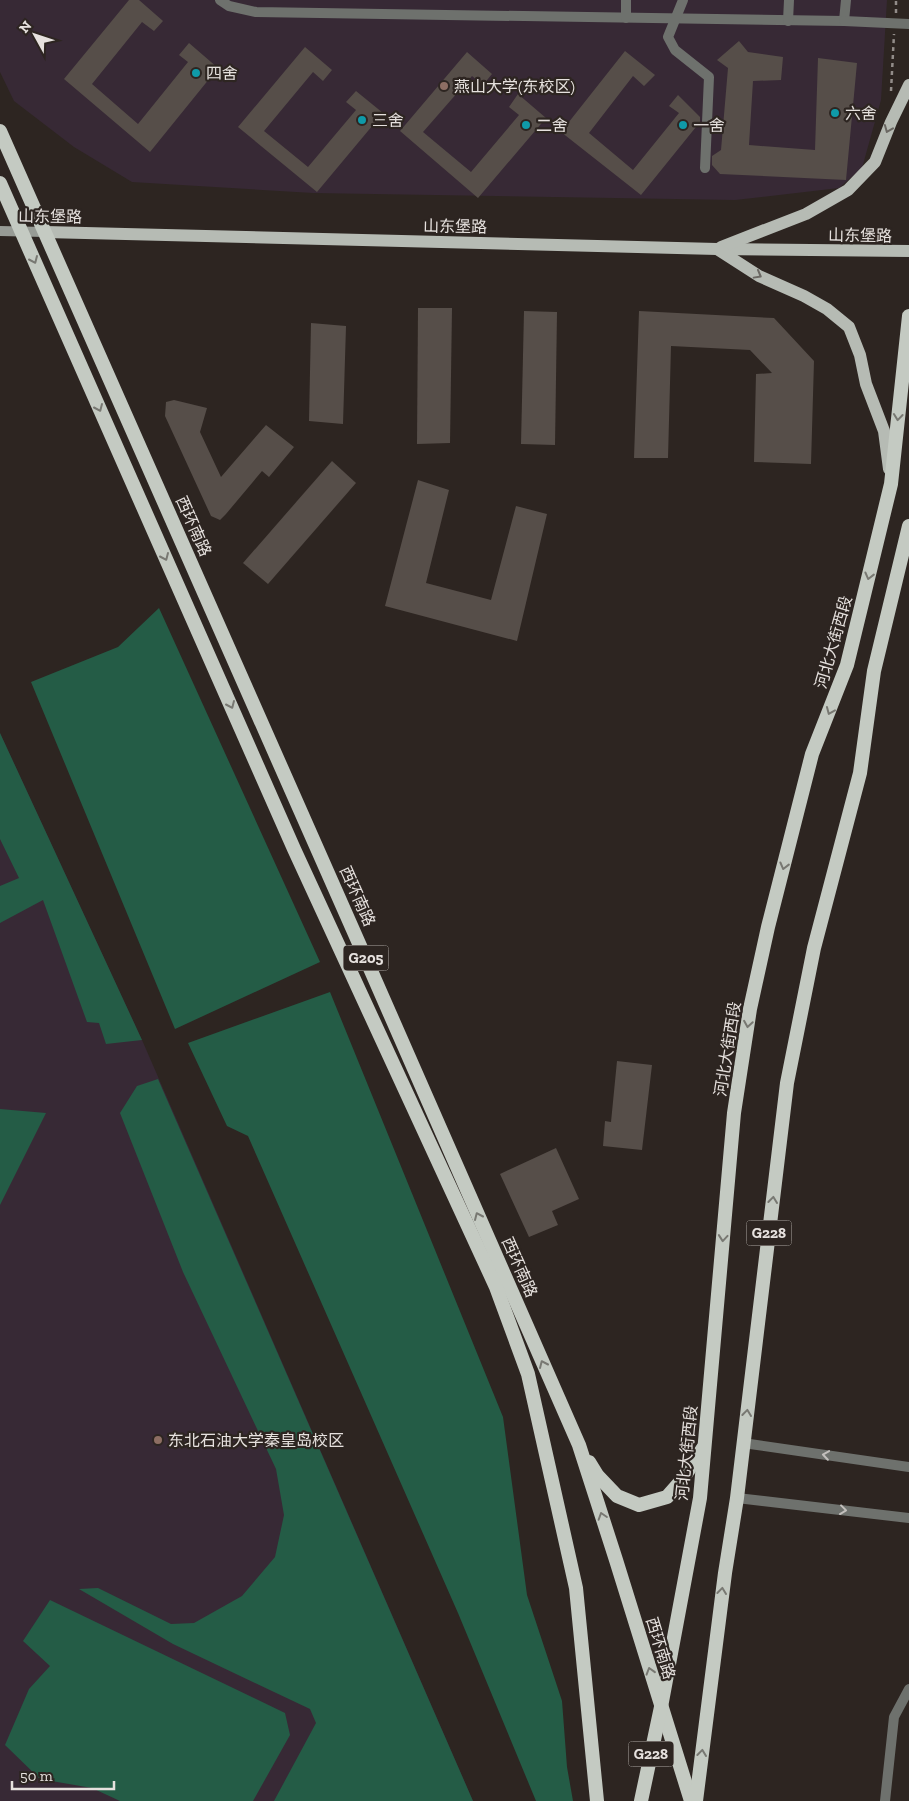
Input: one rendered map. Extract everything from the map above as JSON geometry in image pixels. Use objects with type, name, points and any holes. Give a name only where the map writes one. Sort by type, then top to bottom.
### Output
[{"type":"highway","name":"西环南路","points":[[0,131],[579,1445],[691,1801]]},
{"type":"highway","name":"西环南路","points":[[0,183],[294,849],[496,1287],[528,1374],[576,1588],[597,1801]]},
{"type":"highway","name":"河北大街西段","points":[[641,1801],[661,1707],[700,1498],[734,1113],[750,1009],[768,926],[812,754],[848,665],[891,484],[909,316]]},
{"type":"highway","name":"G228","points":[[696,1801],[743,1443],[787,1083],[814,948],[860,773],[874,671],[909,526]]},
{"type":"highway","points":[[579,1445],[597,1475],[617,1496],[639,1506],[668,1497],[705,1446]]},
{"type":"main road","points":[[717,249],[806,214],[848,190],[875,162],[891,122],[909,85]]},
{"type":"main road","name":"山东堡路","points":[[0,231],[717,249],[909,251]]},
{"type":"main road","points":[[717,249],[759,276],[804,296],[827,309],[849,327],[860,355],[866,384],[884,431],[891,484]]},
{"type":"street","points":[[220,0],[228,6],[256,12],[788,20],[909,24]]},
{"type":"street","points":[[626,0],[626,18]]},
{"type":"street","points":[[683,0],[668,37],[675,50],[709,76],[706,168]]},
{"type":"street","points":[[788,0],[788,20]]},
{"type":"street","points":[[844,22],[846,0]]},
{"type":"street","points":[[743,1443],[909,1467]]},
{"type":"street","points":[[736,1498],[909,1518]]},
{"type":"street","points":[[885,1801],[894,1717],[909,1690]]},
{"type":"path","points":[[891,98],[896,0]]},
{"type":"shaded area","name":"燕山大学(东校区)","points":[[0,0],[887,0],[881,100],[862,168],[839,188],[735,200],[313,193],[132,182],[74,147],[14,101],[0,72]]},
{"type":"shaded area","name":"东北石油大学秦皇岛校区","points":[[0,733],[142,1040],[473,1801],[0,1801]]},
{"type":"green space","points":[[159,608],[320,962],[175,1029],[31,682],[118,647]]},
{"type":"green space","points":[[0,733],[142,1040],[106,1044],[99,1023],[87,1022],[43,900],[0,923],[0,886],[19,878],[0,839]]},
{"type":"green space","points":[[330,992],[503,1417],[527,1595],[562,1701],[567,1767],[573,1801],[536,1801],[458,1613],[248,1136],[227,1126],[188,1043]]},
{"type":"green space","points":[[158,1079],[473,1801],[274,1801],[316,1723],[310,1709],[173,1644],[79,1589],[98,1588],[171,1624],[194,1623],[242,1596],[275,1557],[284,1515],[276,1469],[183,1272],[120,1113],[137,1086]]},
{"type":"green space","points":[[0,1109],[46,1113],[0,1205]]},
{"type":"green space","points":[[50,1600],[285,1713],[290,1735],[253,1801],[120,1801],[92,1788],[40,1779],[5,1745],[29,1689],[50,1666],[23,1641]]},
{"type":"building","name":"四舍","points":[[129,0],[139,0],[163,21],[154,31],[142,22],[92,84],[138,124],[188,62],[179,55],[189,43],[218,68],[150,152],[64,79]]},
{"type":"building","name":"六舍","points":[[739,41],[748,52],[783,57],[781,80],[753,81],[749,145],[815,150],[818,58],[857,63],[846,180],[720,174],[712,165],[712,156],[721,150],[728,68],[717,60]]},
{"type":"building","name":"三舍","points":[[305,47],[332,70],[323,81],[313,72],[264,131],[308,167],[356,110],[346,102],[356,91],[383,113],[317,192],[238,127]]},
{"type":"building","name":"一舍","points":[[625,51],[655,75],[644,86],[633,76],[589,133],[633,170],[679,113],[669,106],[678,95],[700,117],[700,122],[641,195],[561,132]]},
{"type":"building","name":"二舍","points":[[467,52],[492,74],[483,85],[472,76],[423,132],[471,172],[519,115],[509,107],[518,94],[546,118],[478,198],[400,131]]},
{"type":"building","points":[[418,308],[452,308],[450,443],[417,444]]},
{"type":"building","points":[[524,311],[557,312],[555,445],[521,444]]},
{"type":"building","points":[[639,311],[774,318],[814,361],[811,464],[754,462],[756,374],[772,373],[750,350],[671,346],[668,458],[634,458]]},
{"type":"building","points":[[311,323],[346,326],[343,424],[309,421]]},
{"type":"building","points":[[174,400],[207,408],[200,432],[221,477],[266,425],[294,447],[269,477],[262,471],[220,520],[211,516],[165,416],[166,402]]},
{"type":"building","points":[[332,461],[356,483],[268,584],[243,563]]},
{"type":"building","points":[[418,480],[449,490],[426,583],[491,600],[516,506],[547,514],[517,641],[385,606]]},
{"type":"building","points":[[617,1061],[652,1065],[642,1150],[603,1146],[605,1121],[611,1122]]},
{"type":"building","points":[[556,1148],[579,1199],[552,1211],[558,1225],[529,1237],[500,1174]]},
{"type":"place","name":"四舍","points":[[196,73]]},
{"type":"place","name":"燕山大学(东校区)","points":[[444,86]]},
{"type":"place","name":"六舍","points":[[835,113]]},
{"type":"place","name":"三舍","points":[[362,120]]},
{"type":"place","name":"二舍","points":[[526,125]]},
{"type":"place","name":"一舍","points":[[683,125]]},
{"type":"place","name":"东北石油大学秦皇岛校区","points":[[158,1440]]}]
